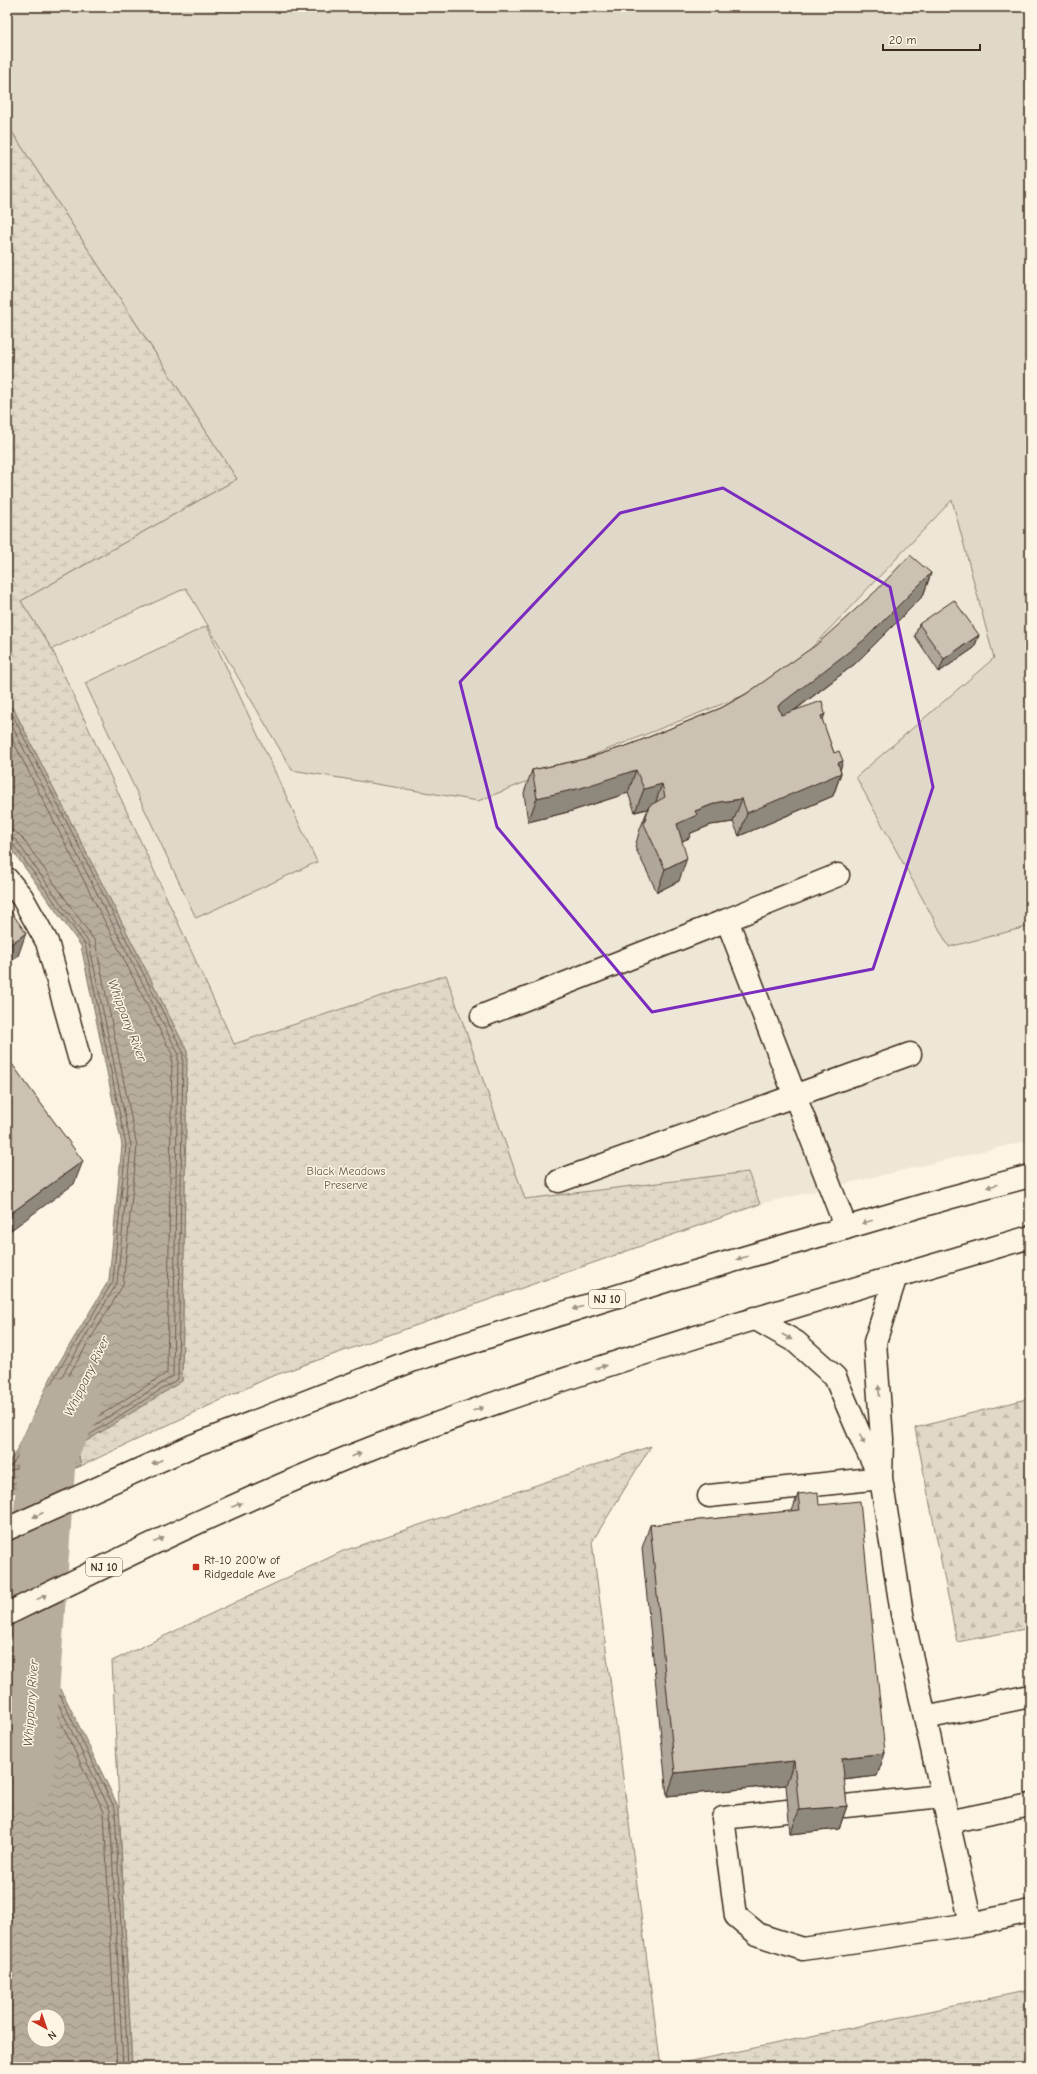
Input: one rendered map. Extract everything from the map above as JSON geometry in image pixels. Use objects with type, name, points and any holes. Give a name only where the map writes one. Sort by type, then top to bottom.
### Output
[{"type":"main road","points":[[482,1016],[838,875]]},
{"type":"main road","points":[[7,879],[22,897],[47,942],[79,1057]]},
{"type":"main road","points":[[727,920],[796,1095],[846,1228]]},
{"type":"main road","points":[[559,1181],[910,1054]]},
{"type":"main road","name":"NJ 10","points":[[9,1528],[192,1446],[411,1361],[678,1277],[1030,1176]]},
{"type":"main road","name":"NJ 10","points":[[7,1614],[201,1520],[380,1445],[565,1378],[754,1318],[1030,1237]]},
{"type":"main road","points":[[896,1276],[875,1342],[882,1438],[881,1478],[902,1614],[971,1924]]},
{"type":"main road","points":[[754,1318],[796,1342],[835,1377],[863,1442],[881,1478]]},
{"type":"main road","points":[[709,1496],[881,1478]]},
{"type":"main road","points":[[925,1718],[1030,1696]]},
{"type":"main road","points":[[845,1806],[942,1796]]},
{"type":"main road","points":[[948,1822],[1030,1805]]},
{"type":"main road","points":[[787,1811],[723,1818],[736,1916],[759,1935],[803,1949],[971,1924],[1030,1911]]},
{"type":"highlighted area","points":[[723,488],[890,587],[933,787],[873,969],[652,1012],[497,827],[460,682],[620,513]]},
{"type":"shaded area","points":[[952,500],[994,658],[856,777],[949,947],[1030,926],[1030,1140],[760,1204],[748,1172],[525,1199],[446,976],[234,1044],[52,649],[186,588],[292,770],[780,681]]},
{"type":"green space","points":[[7,7],[1030,7],[1030,926],[949,947],[856,777],[994,658],[952,500],[780,681],[478,801],[292,770],[186,588],[52,649],[21,601],[237,479],[7,124]]},
{"type":"green space","name":"Black Meadows Preserve","points":[[7,124],[237,479],[21,601],[52,649],[234,1044],[446,975],[525,1199],[748,1172],[760,1204],[270,1377],[81,1466],[77,1447],[182,1381],[187,1051],[15,712],[7,702]]},
{"type":"green space","points":[[207,626],[317,862],[196,918],[85,683]]},
{"type":"green space","points":[[1030,1398],[1030,1628],[957,1642],[915,1428]]},
{"type":"green space","points":[[651,1446],[592,1542],[661,2067],[132,2067],[112,1661],[343,1551]]},
{"type":"green space","points":[[1030,1990],[1030,2067],[664,2067]]},
{"type":"water","points":[[7,702],[15,712],[187,1051],[182,1381],[77,1447],[81,1466],[7,1495],[7,1465],[17,1450],[54,1371],[109,1280],[122,1145],[81,946],[7,843]]},
{"type":"water","points":[[61,1689],[119,1808],[132,2067],[7,2067],[7,1707]]},
{"type":"building","points":[[910,555],[931,573],[864,640],[778,706],[781,715],[822,701],[825,714],[821,716],[834,753],[839,751],[843,761],[838,763],[841,773],[747,813],[742,799],[719,802],[695,811],[697,815],[677,824],[687,858],[665,869],[644,824],[649,806],[665,797],[662,784],[644,789],[636,770],[581,788],[537,798],[532,770],[585,759],[629,745],[721,708],[746,694],[816,645],[876,591]]},
{"type":"building","points":[[954,600],[979,635],[944,659],[919,624]]},
{"type":"building","points":[[7,906],[26,933],[7,947]]},
{"type":"building","points":[[12,1064],[83,1161],[7,1216],[7,1068]]},
{"type":"building","points":[[818,1492],[819,1505],[860,1501],[885,1753],[842,1758],[847,1806],[799,1810],[794,1761],[675,1773],[650,1525],[800,1510],[798,1494]]},
{"type":"waterway","name":"Whippany River","points":[[24,1779],[47,1454],[72,1405]]},
{"type":"place","name":"Rt-10 200'w of Ridgedale Ave","points":[[196,1567]]}]
